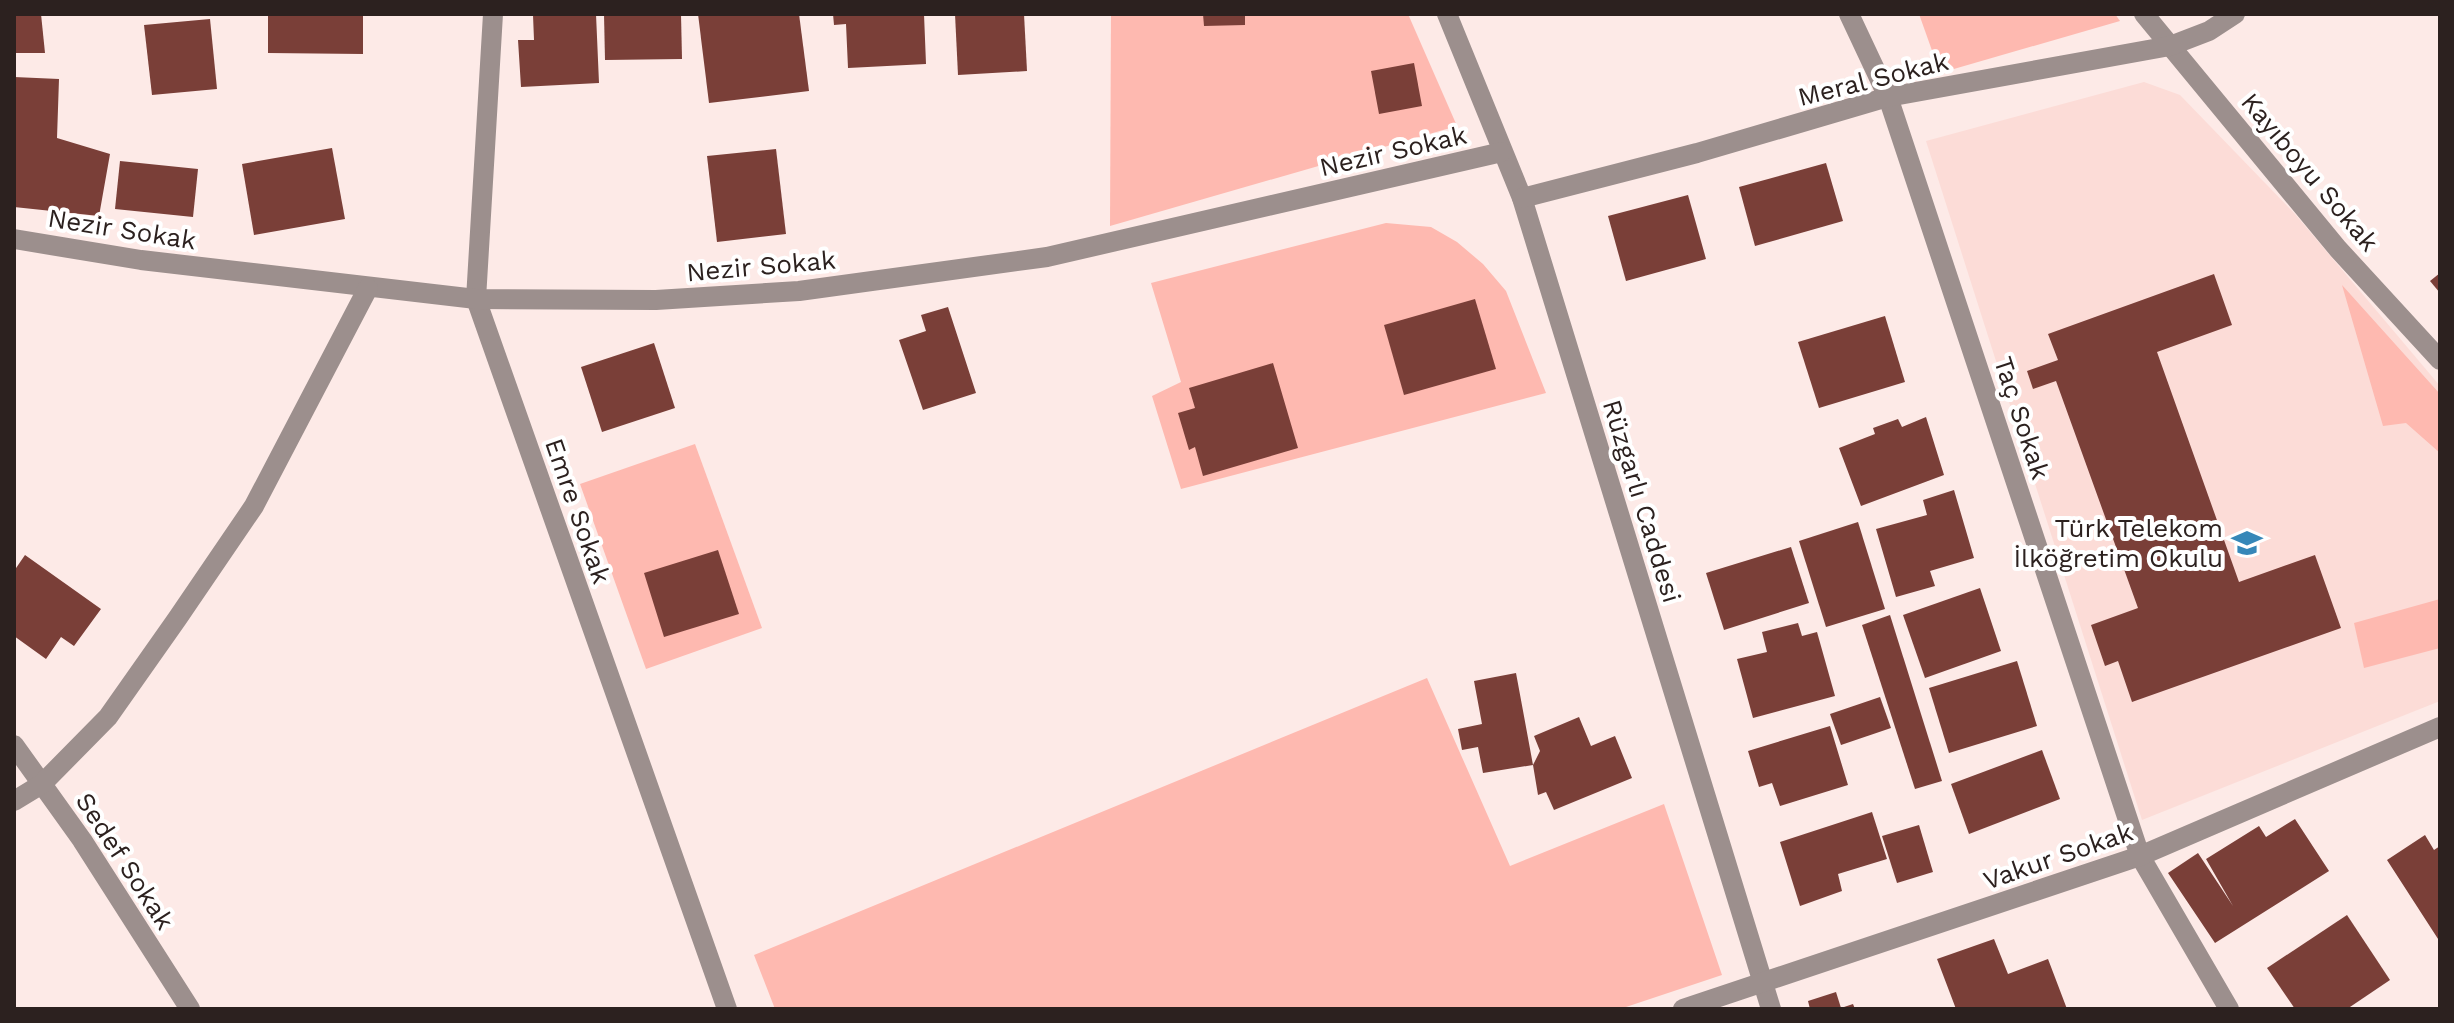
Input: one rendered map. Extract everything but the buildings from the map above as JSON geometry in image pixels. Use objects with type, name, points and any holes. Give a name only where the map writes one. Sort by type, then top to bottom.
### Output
[{"type":"street","name":"Emre Sokak","points":[[493,14],[476,299],[727,1009]]},
{"type":"street","name":"Rüzgarlı Caddesi","points":[[1447,14],[1522,198],[1771,1009]]},
{"type":"street","name":"Taç Sokak","points":[[1849,14],[1888,97],[2140,856],[2229,1009]]},
{"type":"street","name":"Kayıboyu Sokak","points":[[2144,14],[2338,249],[2440,360]]},
{"type":"street","name":"Meral Sokak","points":[[1522,198],[1697,153],[1888,97],[2170,46],[2209,31],[2235,14]]},
{"type":"street","name":"Nezir Sokak","points":[[14,239],[141,260],[476,299],[656,300],[799,291],[954,271],[1120,243],[1502,152]]},
{"type":"street","points":[[14,801],[42,784],[108,717],[254,506],[368,288]]},
{"type":"street","name":"Vakur Sokak","points":[[1683,1009],[2140,856],[2440,727]]},
{"type":"street","name":"Sedef Sokak","points":[[14,745],[190,1009]]},
{"type":"shaded area","points":[[1111,14],[1408,14],[1457,126],[1110,226]]},
{"type":"shaded area","points":[[1919,14],[2115,14],[2120,21],[1940,73]]},
{"type":"shaded area","name":"Türk Telekom İlköğretim Okulu","points":[[2144,82],[2180,95],[2295,214],[2440,386],[2440,701],[2142,820],[1926,141]]},
{"type":"shaded area","points":[[1386,223],[1431,227],[1457,242],[1483,264],[1506,291],[1546,393],[1181,489],[1152,396],[1181,382],[1151,283]]},
{"type":"shaded area","points":[[2342,285],[2440,394],[2440,453],[2406,423],[2383,426]]},
{"type":"shaded area","points":[[695,444],[762,628],[646,669],[580,484]]},
{"type":"shaded area","points":[[2440,599],[2440,648],[2364,668],[2354,623]]},
{"type":"shaded area","points":[[1427,678],[1510,866],[1664,804],[1722,975],[1620,1009],[775,1009],[754,955]]},
{"type":"place","name":"Türk Telekom İlköğretim Okulu","points":[[2247,543]]}]
